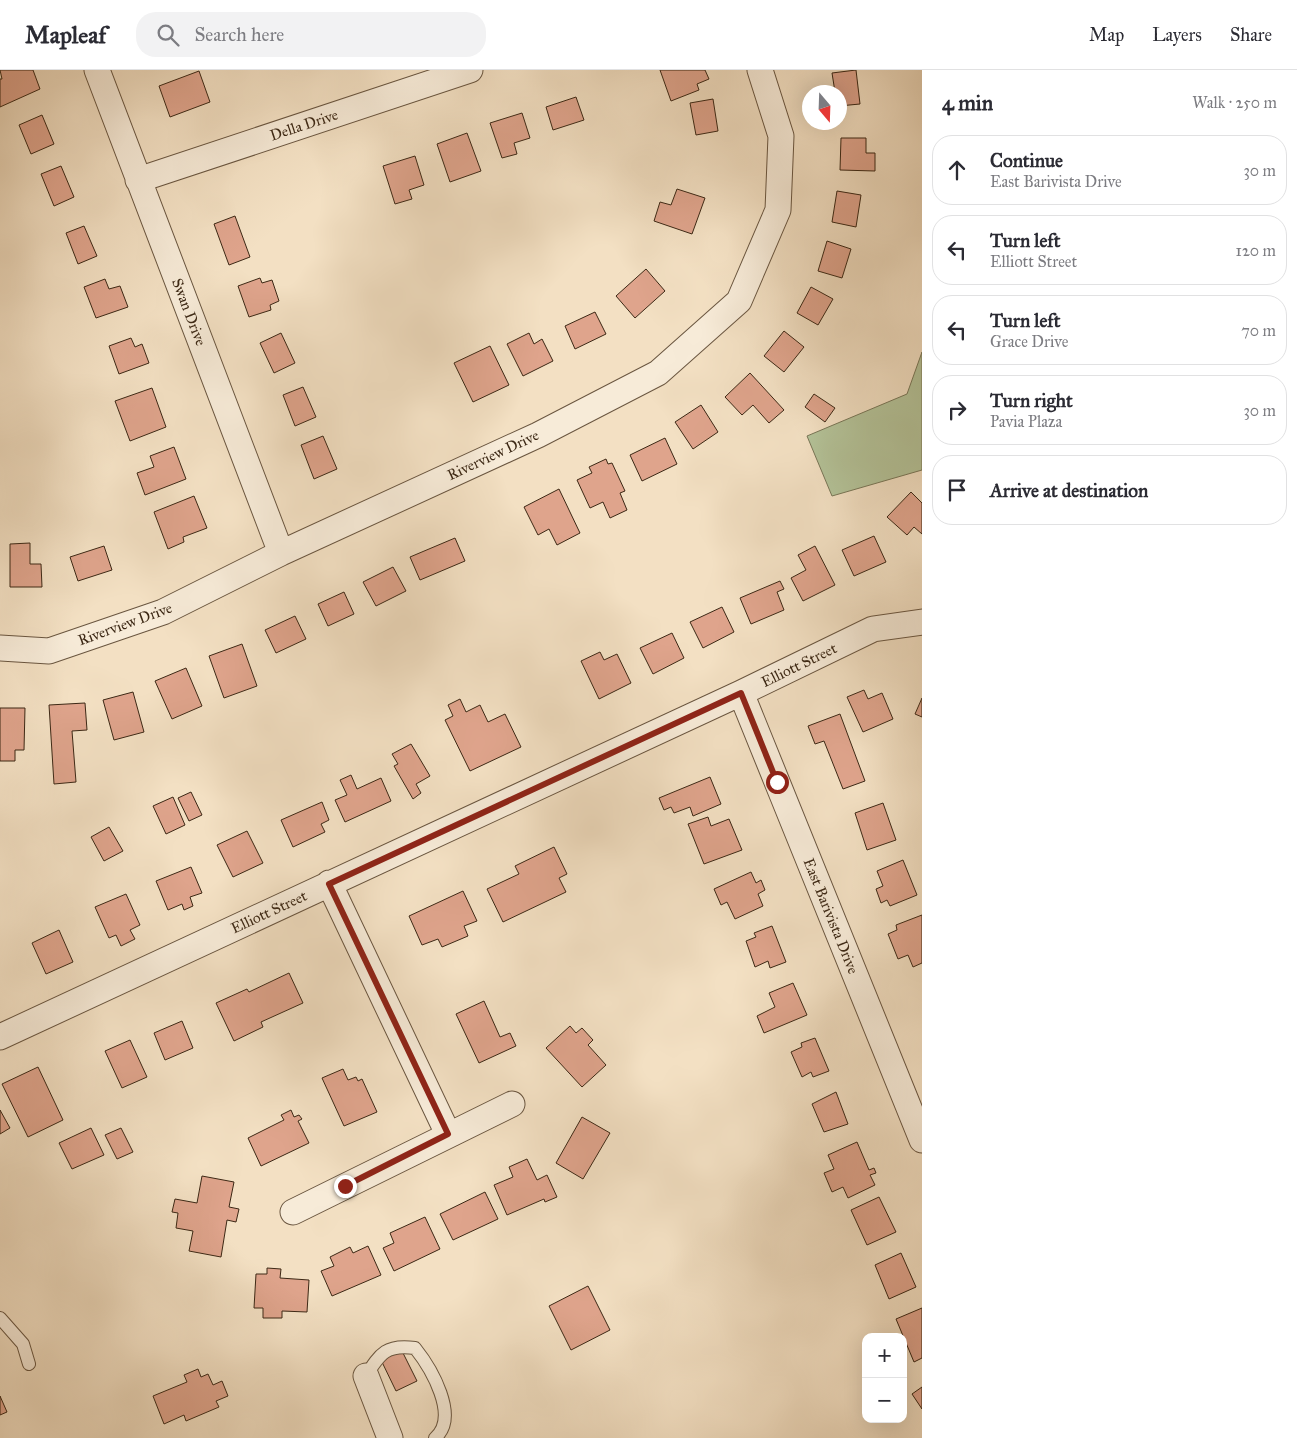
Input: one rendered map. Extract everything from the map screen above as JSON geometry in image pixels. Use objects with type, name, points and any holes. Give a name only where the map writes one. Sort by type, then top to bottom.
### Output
[{"type":"street","name":"Swan Drive","points":[[97,70],[281,553]]},
{"type":"street","name":"Della Drive","points":[[138,180],[470,70]]},
{"type":"street","name":"Riverview Drive","points":[[0,648],[49,651],[163,612],[281,553],[538,435],[658,373],[739,301],[778,210],[781,136],[760,70]]},
{"type":"street","name":"Elliott Street","points":[[0,1037],[741,693],[872,629],[922,622]]},
{"type":"street","name":"East Barivista Drive","points":[[741,693],[922,1140]]},
{"type":"street","points":[[329,884],[448,1134]]},
{"type":"street","points":[[293,1212],[512,1104]]},
{"type":"street","points":[[366,1376],[390,1438]]},
{"type":"lane","points":[[0,1318],[23,1344],[29,1364]]},
{"type":"lane","points":[[366,1376],[386,1350],[400,1346],[415,1348],[427,1363],[447,1417],[443,1429],[435,1438]]},
{"type":"green space","points":[[922,352],[922,470],[832,496],[807,436],[907,394]]},
{"type":"building","points":[[0,70],[33,70],[40,89],[0,107],[0,79],[2,79]]},
{"type":"building","points":[[660,70],[705,70],[709,79],[697,84],[699,90],[671,101]]},
{"type":"building","points":[[856,70],[860,104],[847,105],[847,85],[834,85],[832,73]]},
{"type":"building","points":[[199,71],[210,102],[170,117],[159,86]]},
{"type":"building","points":[[576,97],[584,120],[553,130],[546,107]]},
{"type":"building","points":[[713,99],[718,131],[696,135],[690,103]]},
{"type":"building","points":[[522,113],[530,138],[514,143],[517,154],[502,158],[490,123]]},
{"type":"building","points":[[42,115],[54,144],[31,154],[19,125]]},
{"type":"building","points":[[467,133],[481,171],[450,182],[437,144]]},
{"type":"building","points":[[841,138],[866,138],[866,153],[875,153],[875,171],[840,170]]},
{"type":"building","points":[[415,156],[424,185],[409,190],[412,199],[395,204],[383,166]]},
{"type":"building","points":[[61,166],[74,197],[54,206],[41,174]]},
{"type":"building","points":[[677,189],[705,198],[692,234],[654,221],[660,202],[671,205]]},
{"type":"building","points":[[837,191],[861,195],[856,227],[832,222]]},
{"type":"building","points":[[235,216],[250,257],[229,265],[214,224]]},
{"type":"building","points":[[84,226],[97,256],[78,264],[66,233]]},
{"type":"building","points":[[827,241],[851,249],[842,278],[818,271]]},
{"type":"building","points":[[646,269],[665,291],[635,318],[616,296]]},
{"type":"building","points":[[260,278],[262,283],[272,280],[279,301],[270,305],[271,310],[249,317],[238,286]]},
{"type":"building","points":[[105,279],[109,289],[120,286],[128,307],[96,318],[84,287]]},
{"type":"building","points":[[811,287],[833,299],[818,325],[797,313]]},
{"type":"building","points":[[595,312],[606,334],[575,349],[565,326]]},
{"type":"building","points":[[784,331],[804,347],[784,372],[764,356]]},
{"type":"building","points":[[281,333],[295,363],[274,373],[260,343]]},
{"type":"building","points":[[529,333],[534,344],[542,339],[553,361],[523,376],[507,344]]},
{"type":"building","points":[[131,338],[135,347],[142,344],[149,363],[119,374],[109,346]]},
{"type":"building","points":[[490,346],[509,385],[473,402],[454,363]]},
{"type":"building","points":[[750,373],[784,410],[769,423],[753,405],[742,415],[725,397]]},
{"type":"building","points":[[303,387],[316,417],[295,426],[283,395]]},
{"type":"building","points":[[152,388],[166,427],[130,441],[115,401]]},
{"type":"building","points":[[814,394],[835,408],[825,422],[805,407]]},
{"type":"building","points":[[701,405],[718,432],[693,449],[675,422]]},
{"type":"building","points":[[323,436],[337,469],[314,479],[301,445]]},
{"type":"building","points":[[665,438],[677,464],[642,481],[630,455]]},
{"type":"building","points":[[174,447],[186,479],[145,495],[137,473],[154,467],[150,456]]},
{"type":"building","points":[[606,459],[608,464],[612,463],[625,491],[620,493],[627,510],[610,518],[603,502],[590,508],[577,480],[592,473],[589,467]]},
{"type":"building","points":[[559,489],[580,533],[557,545],[549,529],[538,535],[524,507]]},
{"type":"building","points":[[911,492],[922,503],[922,534],[914,527],[907,535],[887,517]]},
{"type":"building","points":[[194,496],[207,528],[183,537],[184,542],[168,549],[154,512]]},
{"type":"building","points":[[874,536],[886,562],[854,576],[842,550]]},
{"type":"building","points":[[455,538],[465,561],[420,580],[410,557]]},
{"type":"building","points":[[30,543],[30,564],[41,564],[42,587],[10,587],[10,544]]},
{"type":"building","points":[[104,546],[112,570],[78,581],[70,557]]},
{"type":"building","points":[[815,546],[835,585],[803,601],[791,578],[806,570],[798,555]]},
{"type":"building","points":[[393,567],[406,591],[376,606],[363,582]]},
{"type":"building","points":[[780,581],[784,589],[777,592],[784,610],[751,624],[740,598]]},
{"type":"building","points":[[344,592],[354,614],[328,626],[318,604]]},
{"type":"building","points":[[722,607],[734,632],[703,648],[690,622]]},
{"type":"building","points":[[295,616],[306,639],[276,653],[265,630]]},
{"type":"building","points":[[672,633],[684,658],[653,674],[640,648]]},
{"type":"building","points":[[242,644],[257,686],[224,698],[209,656]]},
{"type":"building","points":[[600,652],[604,660],[617,654],[631,683],[599,699],[581,661]]},
{"type":"building","points":[[186,668],[202,706],[172,719],[155,681]]},
{"type":"building","points":[[864,690],[868,699],[882,693],[893,719],[863,732],[847,697]]},
{"type":"building","points":[[133,692],[144,732],[114,740],[103,700]]},
{"type":"building","points":[[922,698],[922,717],[915,714]]},
{"type":"building","points":[[460,699],[466,712],[480,705],[488,722],[505,714],[521,747],[470,771],[445,720],[453,716],[448,705]]},
{"type":"building","points":[[85,703],[87,730],[72,731],[76,782],[54,784],[49,705]]},
{"type":"building","points":[[0,708],[25,708],[24,750],[15,750],[15,761],[0,761]]},
{"type":"building","points":[[840,714],[865,781],[843,789],[824,741],[815,744],[808,726]]},
{"type":"building","points":[[411,744],[430,776],[416,784],[421,793],[413,799],[394,766],[398,764],[392,754]]},
{"type":"building","points":[[351,775],[357,789],[381,778],[391,801],[345,822],[335,800],[347,795],[340,780]]},
{"type":"building","points":[[710,777],[721,804],[693,816],[690,807],[674,813],[671,807],[664,810],[659,798]]},
{"type":"building","points":[[191,792],[202,815],[189,821],[178,798]]},
{"type":"building","points":[[173,797],[185,825],[166,834],[153,806]]},
{"type":"building","points":[[322,802],[329,820],[321,824],[325,832],[293,847],[281,820]]},
{"type":"building","points":[[883,803],[896,840],[867,850],[855,813]]},
{"type":"building","points":[[708,817],[711,826],[729,819],[742,850],[704,864],[688,824]]},
{"type":"building","points":[[109,827],[123,851],[104,861],[91,837]]},
{"type":"building","points":[[247,831],[263,863],[233,877],[217,845]]},
{"type":"building","points":[[554,847],[567,874],[559,878],[566,892],[503,922],[487,889],[519,874],[515,866]]},
{"type":"building","points":[[903,860],[917,895],[890,906],[887,900],[881,903],[876,889],[883,886],[877,871]]},
{"type":"building","points":[[191,867],[202,893],[190,897],[193,906],[184,910],[182,904],[168,910],[156,881]]},
{"type":"building","points":[[751,872],[756,883],[761,880],[765,890],[758,894],[763,906],[735,919],[727,902],[721,905],[714,889]]},
{"type":"building","points":[[463,891],[477,921],[464,926],[468,936],[442,947],[438,939],[422,945],[409,916]]},
{"type":"building","points":[[126,894],[140,925],[130,930],[135,939],[121,946],[116,935],[109,938],[95,907]]},
{"type":"building","points":[[922,915],[922,963],[913,967],[908,955],[898,959],[888,934],[897,930],[896,925]]},
{"type":"building","points":[[772,926],[786,962],[770,968],[768,961],[755,967],[746,941],[756,937],[754,933]]},
{"type":"building","points":[[59,930],[73,962],[46,974],[32,943]]},
{"type":"building","points":[[289,973],[303,1003],[261,1022],[263,1027],[234,1041],[216,1003],[247,989],[249,992]]},
{"type":"building","points":[[793,983],[807,1015],[764,1033],[757,1016],[775,1007],[769,993]]},
{"type":"building","points":[[484,1001],[500,1037],[510,1033],[516,1046],[479,1063],[456,1014]]},
{"type":"building","points":[[182,1021],[193,1048],[165,1060],[154,1033]]},
{"type":"building","points":[[570,1026],[576,1033],[582,1028],[593,1040],[588,1045],[606,1065],[582,1087],[546,1048]]},
{"type":"building","points":[[815,1038],[829,1071],[813,1077],[811,1072],[802,1077],[791,1052],[802,1047],[801,1043]]},
{"type":"building","points":[[130,1040],[147,1077],[122,1088],[105,1051]]},
{"type":"building","points":[[38,1067],[63,1120],[28,1137],[2,1084]]},
{"type":"building","points":[[343,1069],[348,1080],[356,1077],[358,1081],[362,1079],[377,1112],[344,1126],[322,1078]]},
{"type":"building","points":[[836,1092],[848,1124],[824,1132],[812,1104]]},
{"type":"building","points":[[0,1110],[10,1128],[0,1134]]},
{"type":"building","points":[[291,1110],[294,1117],[299,1115],[302,1119],[298,1121],[309,1143],[261,1166],[248,1138],[284,1120],[281,1115]]},
{"type":"building","points":[[582,1117],[610,1133],[583,1179],[556,1163]]},
{"type":"building","points":[[91,1128],[104,1155],[72,1169],[59,1143]]},
{"type":"building","points":[[121,1128],[133,1152],[117,1159],[105,1135]]},
{"type":"building","points":[[857,1142],[869,1170],[874,1168],[876,1173],[870,1175],[875,1185],[848,1198],[843,1187],[832,1192],[824,1173],[834,1169],[828,1155]]},
{"type":"building","points":[[527,1159],[537,1180],[547,1175],[557,1197],[545,1202],[544,1199],[507,1215],[494,1185],[513,1177],[509,1167]]},
{"type":"building","points":[[202,1176],[234,1182],[229,1207],[239,1209],[236,1222],[227,1220],[221,1257],[189,1251],[193,1231],[176,1228],[178,1213],[172,1212],[175,1199],[197,1203]]},
{"type":"building","points":[[485,1192],[498,1219],[453,1240],[440,1214]]},
{"type":"building","points":[[879,1197],[896,1232],[867,1245],[851,1210]]},
{"type":"building","points":[[425,1217],[440,1249],[394,1271],[383,1248],[394,1243],[390,1233]]},
{"type":"building","points":[[368,1246],[381,1275],[332,1296],[321,1271],[334,1266],[330,1257],[350,1247],[353,1253]]},
{"type":"building","points":[[901,1253],[916,1287],[889,1299],[875,1265]]},
{"type":"building","points":[[267,1268],[281,1269],[280,1278],[309,1280],[307,1312],[282,1311],[282,1318],[263,1318],[263,1308],[254,1308],[256,1274],[267,1274]]},
{"type":"building","points":[[588,1286],[610,1330],[571,1350],[549,1306]]},
{"type":"building","points":[[922,1308],[922,1358],[914,1362],[907,1345],[907,1333],[902,1333],[896,1319]]},
{"type":"building","points":[[402,1351],[417,1381],[396,1391],[381,1360]]},
{"type":"building","points":[[198,1369],[201,1377],[208,1374],[213,1385],[222,1381],[228,1396],[216,1401],[219,1407],[186,1421],[184,1415],[164,1424],[153,1396],[187,1382],[184,1375]]},
{"type":"building","points":[[922,1387],[922,1409],[912,1394]]},
{"type":"building","points":[[0,1396],[7,1412],[0,1415]]},
{"type":"route","points":[[345,1186],[448,1134],[329,884],[741,693],[777,782]]}]
